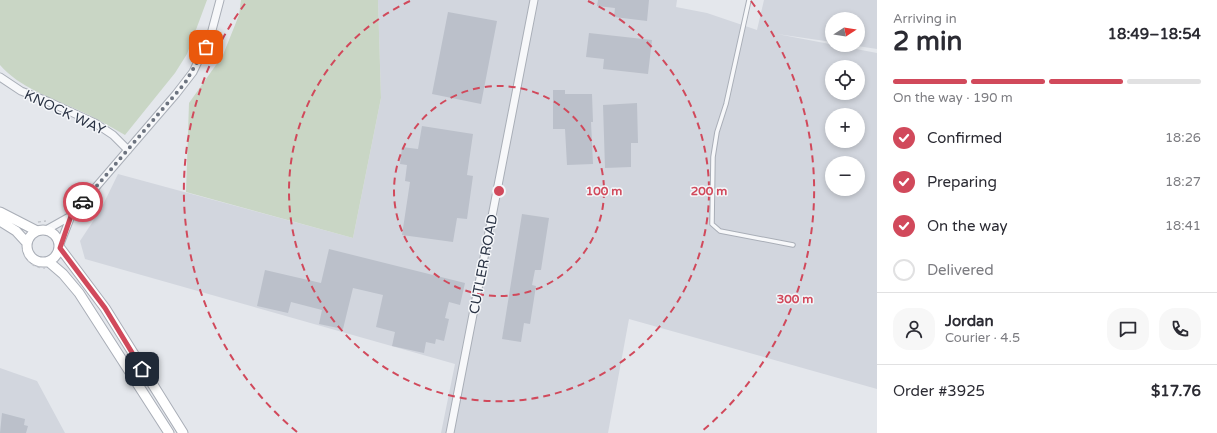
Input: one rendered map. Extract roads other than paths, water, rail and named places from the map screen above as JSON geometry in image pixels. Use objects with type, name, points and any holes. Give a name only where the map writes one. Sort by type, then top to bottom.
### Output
[{"type":"main road","points":[[0,212],[56,236],[60,246],[105,308],[183,433]]},
{"type":"main road","points":[[0,221],[16,231],[32,258],[63,274],[79,293],[169,433]]},
{"type":"main road","points":[[24,244],[39,228]]},
{"type":"main road","points":[[48,265],[56,256],[60,246]]},
{"type":"street","points":[[39,228],[57,224],[71,216],[193,72],[211,34],[220,0]]},
{"type":"street","name":"CUTLER ROAD","points":[[450,433],[534,0]]},
{"type":"street","name":"KNOCK WAY","points":[[0,77],[21,91],[95,123],[113,135],[128,150]]},
{"type":"street","points":[[60,246],[71,216]]},
{"type":"lane","points":[[750,0],[726,104],[717,132],[713,157],[712,224],[720,231],[793,245]]}]
